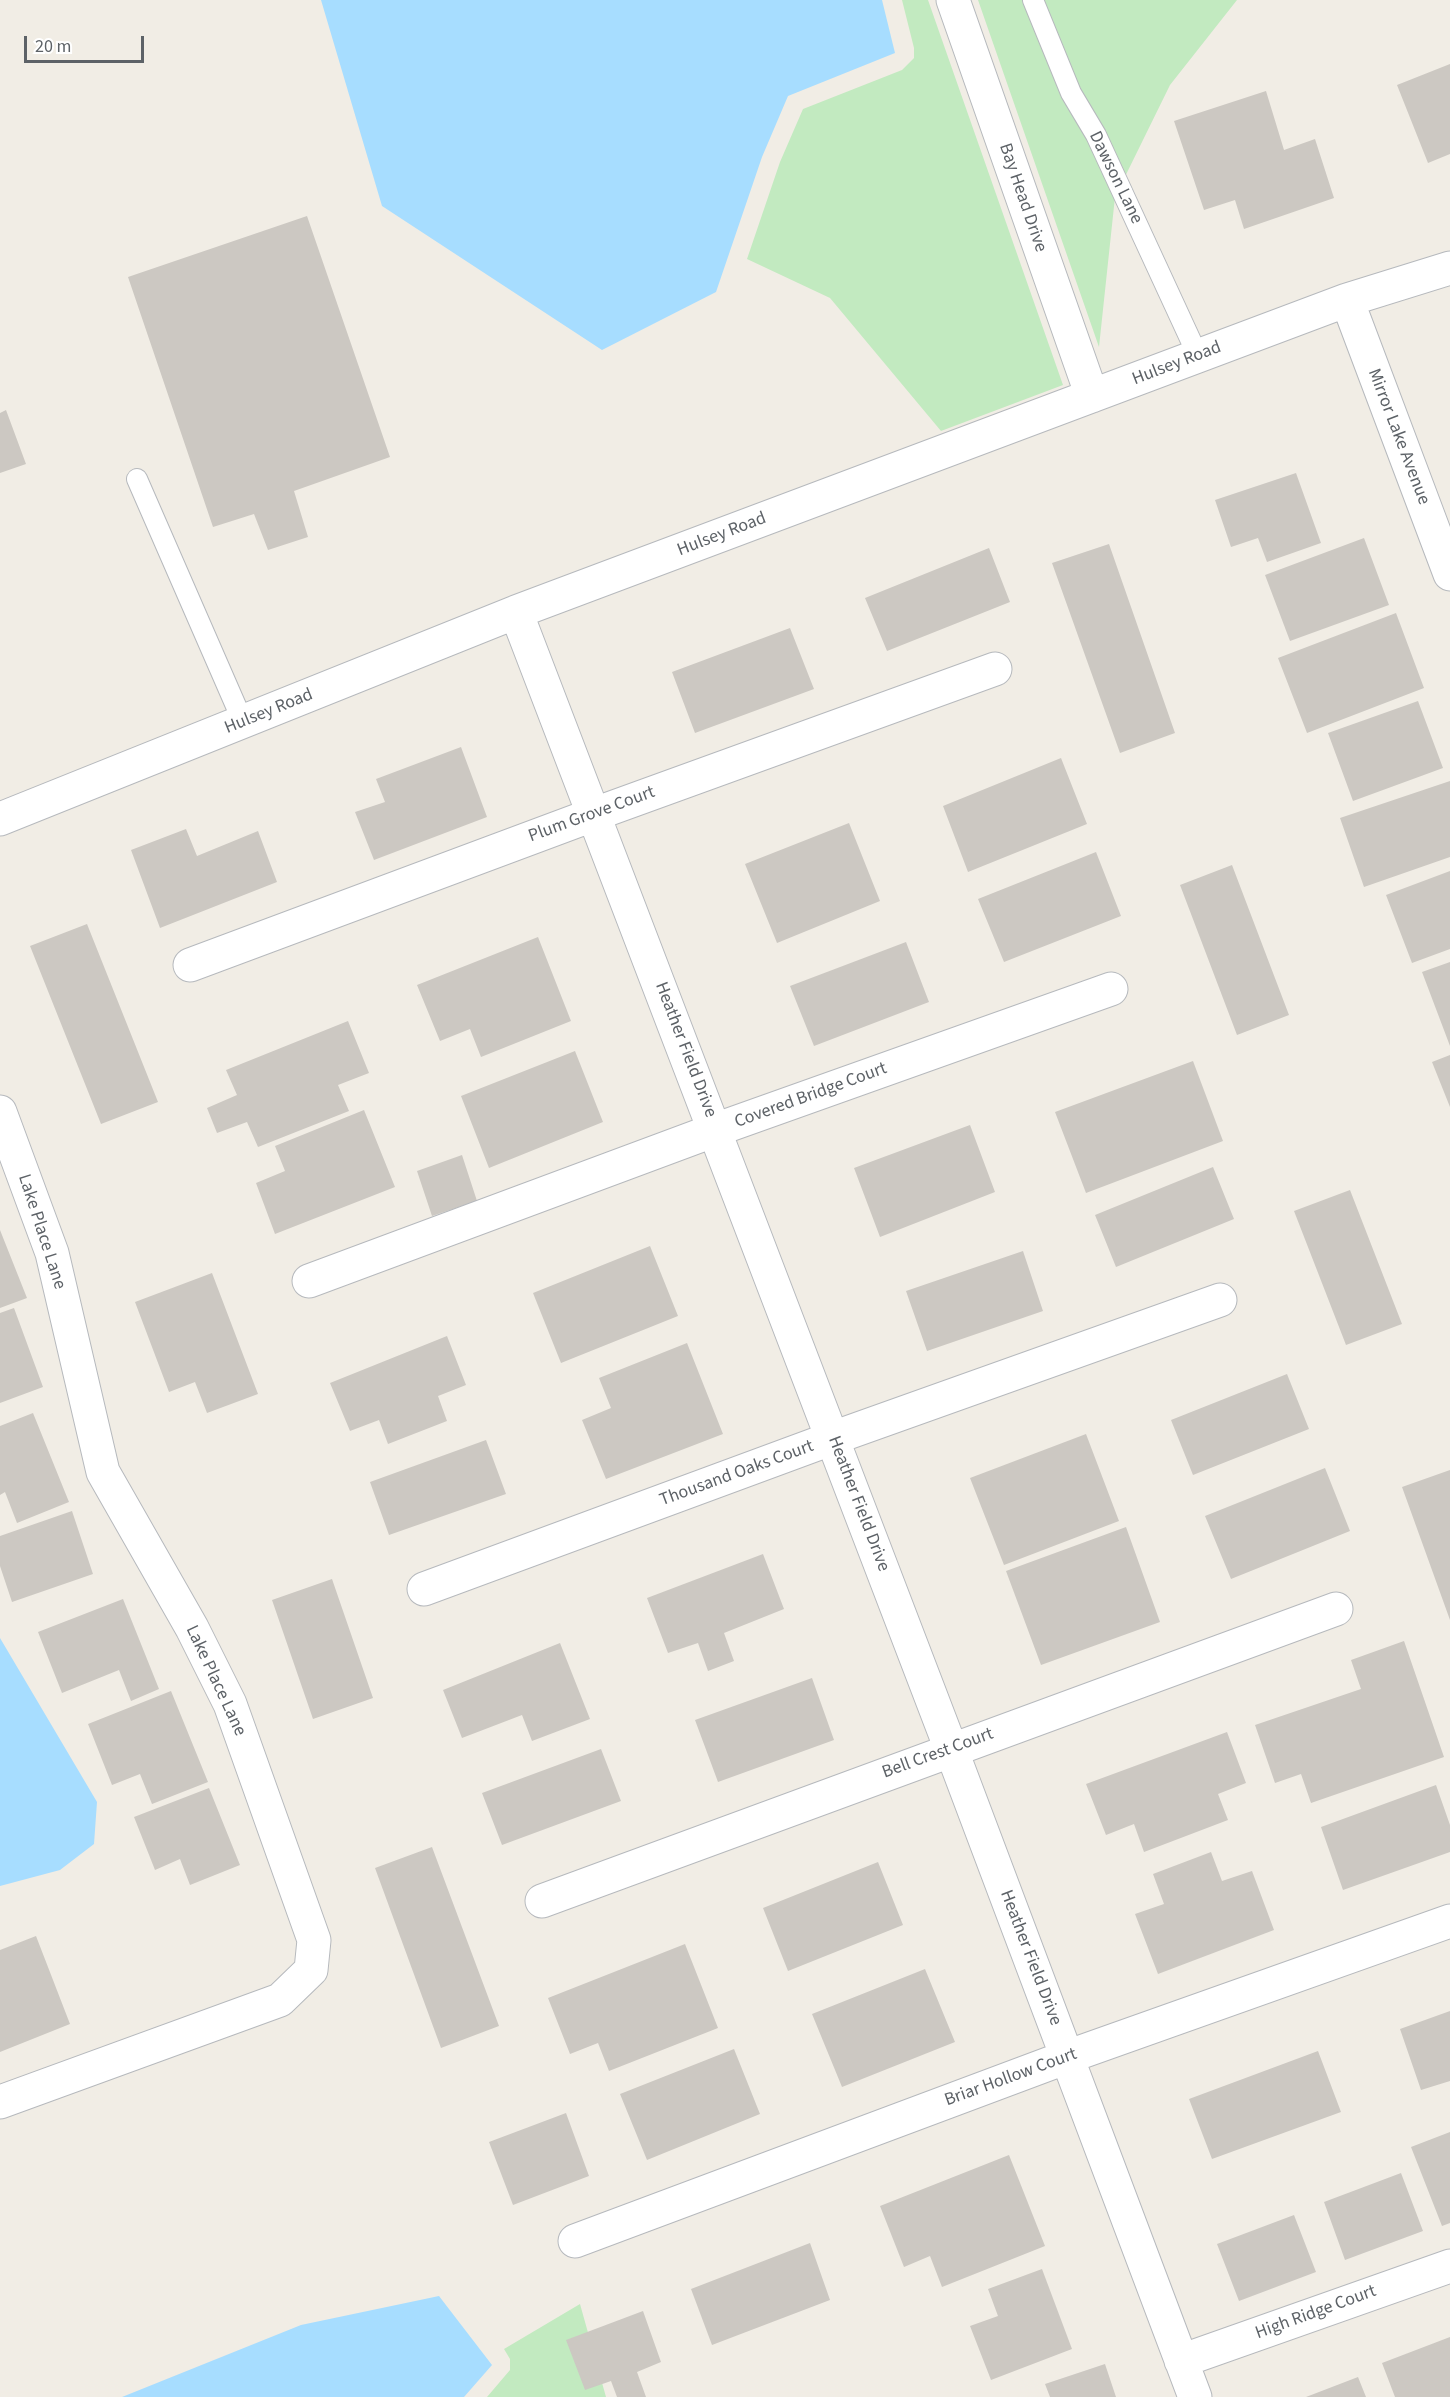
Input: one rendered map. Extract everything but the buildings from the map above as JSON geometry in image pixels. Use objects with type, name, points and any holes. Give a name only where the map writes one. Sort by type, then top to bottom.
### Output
[{"type":"street","name":"Bay Head Drive","points":[[953,0],[1092,396]]},
{"type":"street","name":"Hulsey Road","points":[[0,819],[516,612],[1347,300],[1450,268]]},
{"type":"street","name":"Mirror Lake Avenue","points":[[1347,300],[1450,574]]},
{"type":"street","name":"Heather Field Drive","points":[[516,612],[833,1438],[1195,2397]]},
{"type":"street","name":"Plum Grove Court","points":[[190,965],[595,814],[995,669]]},
{"type":"street","name":"Covered Bridge Court","points":[[309,1281],[715,1130],[1111,989]]},
{"type":"street","name":"Lake Place Lane","points":[[0,1112],[52,1253],[103,1472],[192,1628],[230,1704],[314,1940],[310,1970],[280,2000],[0,2102]]},
{"type":"street","name":"Thousand Oaks Court","points":[[424,1589],[833,1438],[1220,1300]]},
{"type":"street","name":"Bell Crest Court","points":[[542,1901],[1336,1609]]},
{"type":"street","name":"Briar Hollow Court","points":[[575,2241],[1067,2057],[1450,1921]]},
{"type":"street","name":"High Ridge Court","points":[[1181,2361],[1450,2266]]},
{"type":"lane","name":"Dawson Lane","points":[[1034,0],[1071,93],[1096,135],[1198,356]]},
{"type":"lane","points":[[137,479],[243,722]]},
{"type":"green space","points":[[902,0],[928,0],[1063,385],[941,431],[830,298],[747,259],[780,162],[803,109],[902,70],[914,58],[914,48]]},
{"type":"green space","points":[[978,0],[1237,0],[1170,85],[1115,197],[1099,347]]},
{"type":"green space","points":[[580,2304],[606,2397],[487,2397],[510,2370],[510,2359],[504,2349]]},
{"type":"water","points":[[321,0],[882,0],[895,53],[788,96],[762,157],[716,292],[602,350],[382,206]]},
{"type":"water","points":[[0,1638],[97,1802],[94,1844],[60,1870],[0,1886]]},
{"type":"water","points":[[439,2296],[492,2365],[464,2397],[122,2397],[301,2325]]}]
